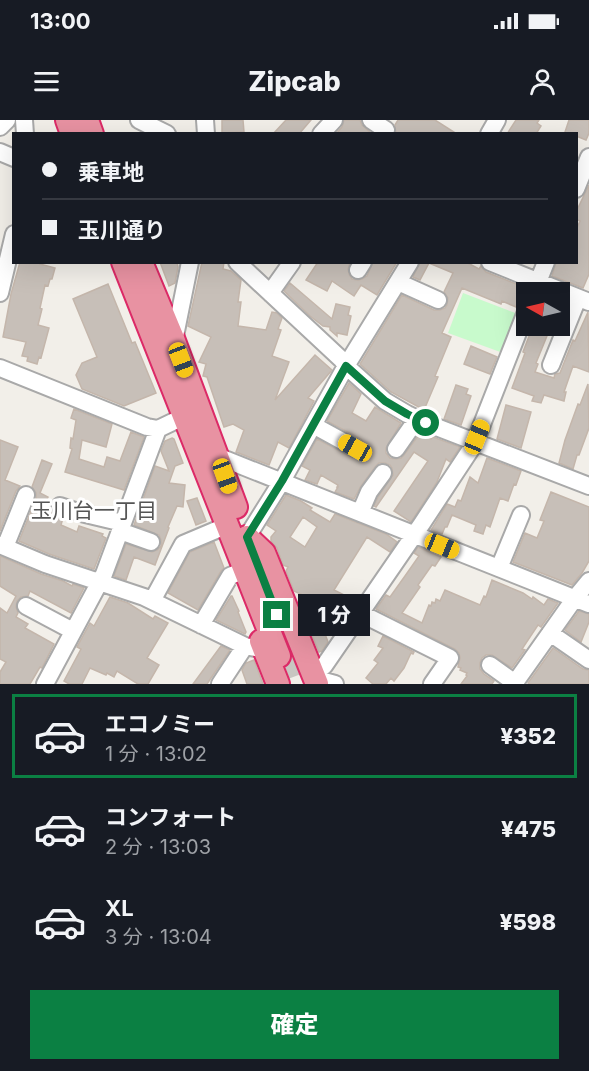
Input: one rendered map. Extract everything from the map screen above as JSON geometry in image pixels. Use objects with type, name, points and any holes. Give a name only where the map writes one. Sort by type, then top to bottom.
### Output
[{"type":"highway","points":[[124,264],[183,417],[236,533],[242,571],[257,628],[270,650]]},
{"type":"highway","points":[[142,264],[174,341],[217,456],[278,684]]},
{"type":"highway","points":[[236,533],[264,553],[316,680]]},
{"type":"street","points":[[0,127],[7,120]]},
{"type":"street","points":[[139,120],[163,132]]},
{"type":"street","points":[[323,132],[333,120]]},
{"type":"street","points":[[371,120],[387,128]]},
{"type":"street","points":[[578,185],[587,166]]},
{"type":"street","points":[[0,293],[2,275],[12,241]]},
{"type":"street","points":[[174,341],[189,264]]},
{"type":"street","points":[[239,264],[385,401],[417,419],[589,486]]},
{"type":"street","points":[[270,293],[291,264]]},
{"type":"street","points":[[152,601],[183,544],[236,533],[282,481],[346,366],[409,264]]},
{"type":"street","points":[[494,264],[527,282]]},
{"type":"street","points":[[538,282],[545,264]]},
{"type":"street","points":[[398,282],[438,300]]},
{"type":"street","points":[[550,365],[584,300]]},
{"type":"street","points":[[335,684],[316,680],[475,441],[517,336]]},
{"type":"street","points":[[0,368],[147,427],[158,429],[183,417]]},
{"type":"street","points":[[396,449],[417,419]]},
{"type":"street","points":[[313,425],[355,448]]},
{"type":"street","points":[[52,682],[73,632],[104,574],[158,429]]},
{"type":"street","points":[[217,456],[582,601]]},
{"type":"street","points":[[360,513],[369,492],[383,473]]},
{"type":"street","points":[[26,495],[2,546],[45,564],[152,601],[201,625],[270,650]]},
{"type":"street","points":[[60,506],[122,527],[150,542]]},
{"type":"street","points":[[499,568],[522,515]]},
{"type":"street","points":[[201,625],[230,576],[242,571]]},
{"type":"street","points":[[490,665],[515,683],[550,633],[582,601],[589,581]]},
{"type":"street","points":[[26,606],[73,632]]},
{"type":"street","points":[[360,613],[450,658],[432,684]]},
{"type":"street","points":[[550,633],[589,660]]},
{"type":"street","points":[[220,684],[270,650]]},
{"type":"green space","points":[[463,293],[516,313],[516,319],[503,353],[448,333]]},
{"type":"building","points":[[222,120],[243,120],[244,132],[222,132]]},
{"type":"building","points":[[286,120],[311,120],[301,132],[275,132]]},
{"type":"building","points":[[344,120],[360,120],[370,132],[338,132]]},
{"type":"building","points":[[398,120],[435,120],[454,132],[396,132],[395,125]]},
{"type":"building","points":[[516,120],[539,120],[537,123],[541,126],[537,132],[508,132]]},
{"type":"building","points":[[569,120],[589,120],[589,133],[586,140],[578,137],[578,132],[565,132]]},
{"type":"building","points":[[589,185],[589,274],[583,288],[552,276],[555,264],[578,264],[580,221],[578,220],[578,208]]},
{"type":"building","points":[[19,264],[40,264],[55,268],[48,286],[45,285],[40,308],[42,309],[38,325],[49,328],[41,358],[39,357],[37,364],[27,361],[28,357],[22,356],[26,342],[3,337]]},
{"type":"building","points":[[161,264],[177,264],[175,283],[169,286]]},
{"type":"building","points":[[202,264],[224,264],[223,269],[231,271],[241,280],[238,326],[266,330],[272,312],[282,318],[278,329],[281,330],[272,356],[289,362],[275,400],[315,355],[332,370],[308,398],[314,401],[289,448],[278,442],[269,465],[236,452],[244,430],[233,424],[224,427],[207,377],[203,376],[206,364],[199,362],[211,337],[188,326]]},
{"type":"building","points":[[317,264],[349,264],[349,274],[352,279],[358,280],[367,276],[372,264],[396,264],[377,295],[361,285],[354,296],[332,281],[327,291],[306,280]]},
{"type":"building","points":[[419,264],[428,264],[420,280],[413,277]]},
{"type":"building","points":[[431,264],[470,264],[479,269],[481,266],[486,272],[516,284],[516,307],[502,301],[501,304],[462,288],[442,333],[451,337],[424,410],[391,392],[360,364],[402,295],[434,310],[440,310],[447,305],[448,298],[444,292],[453,273]]},
{"type":"building","points":[[290,283],[332,319],[336,304],[350,307],[348,315],[351,316],[347,335],[337,333],[337,336],[330,330],[330,327],[323,326],[310,316],[284,291]]},
{"type":"building","points":[[108,284],[132,343],[135,342],[156,393],[124,406],[82,389],[76,375],[82,363],[97,357],[73,299]]},
{"type":"building","points":[[588,312],[589,372],[573,366],[564,392],[566,392],[564,401],[544,395],[541,403],[532,401],[534,396],[512,388],[529,336],[547,336],[536,363],[538,364],[535,372],[554,378],[555,374],[560,373],[573,340],[575,341]]},
{"type":"building","points":[[471,346],[497,357],[490,374],[464,364]]},
{"type":"building","points":[[349,383],[361,394],[352,413],[366,421],[375,407],[401,423],[386,448],[386,453],[390,458],[401,458],[421,432],[431,439],[433,437],[460,447],[450,462],[446,459],[437,482],[411,522],[394,511],[428,461],[414,452],[376,507],[374,506],[378,497],[393,475],[390,465],[385,463],[379,463],[375,467],[354,499],[335,492],[338,485],[321,475],[317,484],[305,480],[310,470],[302,466],[317,439],[351,457],[360,457],[364,452],[365,447],[361,439],[327,421]]},
{"type":"building","points":[[588,384],[589,428],[573,469],[559,463],[578,404],[580,405]]},
{"type":"building","points":[[456,385],[468,389],[466,394],[471,396],[461,425],[444,419]]},
{"type":"building","points":[[506,405],[531,412],[521,448],[497,439]]},
{"type":"building","points":[[74,409],[112,424],[106,447],[82,440],[79,459],[104,467],[107,457],[120,461],[131,432],[144,437],[124,490],[65,472],[72,449],[70,448],[71,438],[73,439],[76,420],[71,418]]},
{"type":"building","points":[[172,438],[183,463],[175,466],[169,483],[185,485],[183,507],[177,506],[155,565],[134,557],[126,580],[114,576],[126,544],[152,552],[161,546],[159,535],[134,525],[155,466],[169,471],[161,451],[165,441]]},
{"type":"building","points":[[0,440],[18,447],[5,480],[20,486],[0,531]]},
{"type":"building","points":[[487,458],[521,471],[508,501],[500,498],[490,527],[486,525],[483,534],[474,531],[476,525],[452,515],[442,534],[431,530],[447,504],[455,507],[458,500],[461,501],[470,477],[478,483]]},
{"type":"building","points":[[42,460],[52,464],[40,493],[48,497],[45,504],[50,506],[53,513],[63,518],[61,525],[77,532],[79,526],[103,534],[102,536],[106,538],[94,569],[19,541],[36,499],[36,493],[32,487]]},
{"type":"building","points":[[551,492],[589,507],[589,561],[572,585],[513,562],[525,533],[537,538],[544,521],[540,520]]},
{"type":"building","points":[[286,495],[301,501],[312,508],[310,510],[330,522],[335,514],[386,534],[397,542],[390,552],[367,537],[334,590],[356,601],[344,618],[314,605],[328,642],[322,651],[319,652],[299,604],[311,599],[294,591],[286,571],[288,567],[283,565],[277,548],[271,541],[276,531],[267,525]],"holes":[[[303,517],[317,527],[305,547],[290,537]]]},
{"type":"building","points":[[197,498],[206,521],[196,525],[187,501]]},
{"type":"building","points":[[214,542],[224,568],[198,610],[168,593],[190,552]]},
{"type":"building","points":[[418,547],[441,557],[435,566],[432,565],[418,585],[420,587],[402,613],[422,623],[429,605],[431,606],[432,602],[435,603],[436,599],[440,601],[445,590],[480,605],[484,596],[486,597],[492,580],[532,599],[533,597],[544,605],[548,599],[558,603],[541,627],[538,625],[522,649],[525,650],[512,668],[492,655],[482,658],[480,669],[494,681],[492,684],[461,684],[467,673],[458,667],[460,658],[455,649],[376,609],[386,595],[390,597],[419,556],[414,553]]},
{"type":"building","points":[[0,556],[72,586],[73,584],[84,588],[71,613],[30,591],[28,596],[21,597],[17,601],[16,617],[28,624],[25,628],[54,644],[42,668],[40,667],[30,684],[0,684],[0,672],[6,662],[0,659],[0,608],[7,613],[16,596],[0,586]]},
{"type":"building","points":[[231,596],[239,611],[245,634],[216,620]]},
{"type":"building","points":[[110,597],[128,603],[153,619],[155,616],[168,623],[147,658],[159,665],[148,684],[138,684],[117,671],[114,677],[90,668],[82,684],[69,684],[64,681],[81,649],[77,647],[90,623],[94,626]]},
{"type":"building","points":[[579,611],[589,614],[589,622],[581,642],[565,630]]},
{"type":"building","points":[[383,636],[414,652],[411,653],[404,668],[394,681],[391,678],[386,684],[373,684],[366,678],[378,663],[374,660],[383,648],[378,646]]},
{"type":"building","points":[[221,646],[230,650],[207,684],[193,684]]},
{"type":"building","points":[[553,648],[583,669],[589,670],[589,684],[528,683]]},
{"type":"building","points":[[254,660],[263,684],[247,684],[242,670],[246,663]]},
{"type":"tunnel","points":[[292,654],[303,684]]},
{"type":"district","name":"玉川台一丁目","points":[[94,510]]},
{"type":"route","points":[[277,615],[247,537],[282,481],[346,366],[385,401],[426,423]]}]
